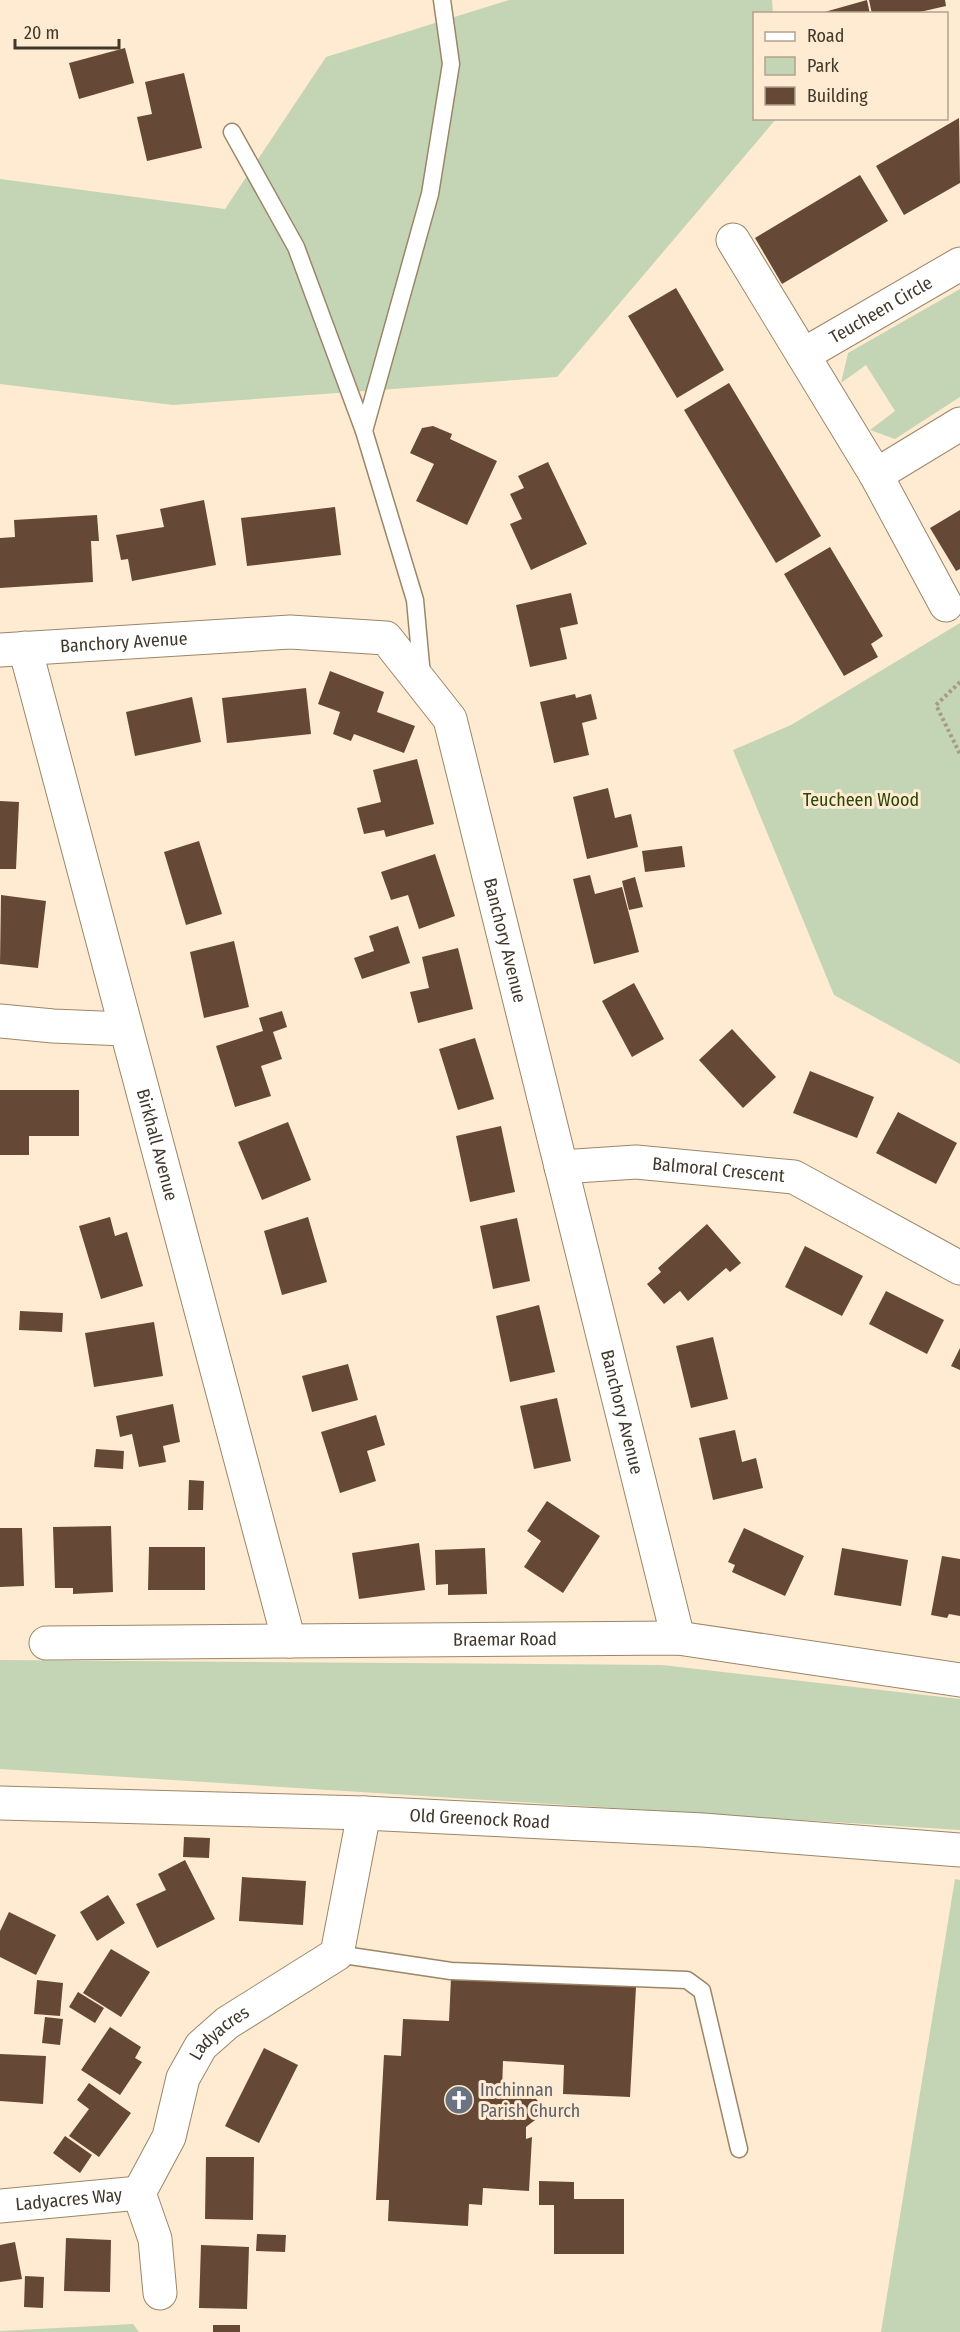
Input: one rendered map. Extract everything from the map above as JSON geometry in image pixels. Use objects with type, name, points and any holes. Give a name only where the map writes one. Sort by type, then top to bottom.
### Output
[{"type":"street","points":[[733,240],[876,475],[946,605]]},
{"type":"street","name":"Teucheen Circle","points":[[803,355],[960,264]]},
{"type":"street","points":[[876,475],[960,424]]},
{"type":"street","name":"Banchory Avenue","points":[[12,649],[290,632],[386,638],[450,719],[678,1638]]},
{"type":"street","name":"Birkhall Avenue","points":[[12,649],[125,1029],[289,1641]]},
{"type":"street","points":[[0,1021],[125,1029]]},
{"type":"street","name":"Balmoral Crescent","points":[[561,1167],[636,1162],[794,1177],[960,1268]]},
{"type":"street","name":"Braemar Road","points":[[46,1643],[678,1638],[960,1680]]},
{"type":"street","name":"Old Greenock Road","points":[[0,1803],[364,1813],[702,1830],[960,1850]]},
{"type":"street","points":[[337,1954],[364,1813]]},
{"type":"street","name":"Ladyacres","points":[[139,2193],[169,2137],[183,2078],[201,2046],[227,2023],[337,1954]]},
{"type":"street","points":[[139,2193],[155,2239],[160,2292]]},
{"type":"street","name":"Ladyacres Way","points":[[0,2206],[139,2193]]},
{"type":"lane","points":[[364,431],[430,194],[451,64],[442,0]]},
{"type":"lane","points":[[232,132],[296,247],[364,431],[415,600],[422,684]]},
{"type":"lane","points":[[337,1954],[451,1971],[687,1980],[702,1991],[739,2149]]},
{"type":"path","points":[[960,682],[936,705],[960,754]]},
{"type":"green space","points":[[509,0],[772,0],[773,12],[753,12],[753,120],[775,120],[557,377],[173,405],[0,384],[0,179],[225,209],[326,57]]},
{"type":"green space","points":[[960,289],[960,397],[895,439],[870,430],[895,411],[866,365],[841,383],[848,353]]},
{"type":"green space","name":"Teucheen Wood","points":[[960,623],[960,1064],[834,995],[733,750],[791,725]]},
{"type":"green space","points":[[0,1660],[662,1665],[960,1699],[960,1830],[0,1769]]},
{"type":"green space","points":[[955,1879],[960,1880],[960,2332],[881,2332]]},
{"type":"green space","points":[[133,2324],[139,2332],[0,2332],[0,2331]]},
{"type":"building","points":[[867,0],[870,12],[825,12]]},
{"type":"building","points":[[869,0],[945,0],[946,6],[920,12],[872,12]]},
{"type":"building","points":[[125,48],[134,83],[79,99],[69,63]]},
{"type":"building","points":[[184,73],[202,148],[147,161],[137,117],[152,114],[145,82]]},
{"type":"building","points":[[959,118],[960,183],[904,215],[876,166]]},
{"type":"building","points":[[860,175],[888,221],[782,284],[755,238]]},
{"type":"building","points":[[676,288],[724,370],[677,398],[628,316]]},
{"type":"building","points":[[729,383],[821,536],[776,563],[684,410]]},
{"type":"building","points":[[433,426],[452,434],[450,439],[497,461],[467,525],[416,501],[434,464],[410,453],[422,428]]},
{"type":"building","points":[[548,462],[587,544],[531,570],[510,524],[522,519],[510,494],[524,488],[518,476]]},
{"type":"building","points":[[204,500],[216,565],[132,581],[128,559],[121,560],[116,535],[164,527],[160,509]]},
{"type":"building","points":[[335,507],[341,555],[247,566],[241,518]]},
{"type":"building","points":[[960,510],[960,569],[956,571],[930,528]]},
{"type":"building","points":[[97,515],[99,541],[91,541],[93,582],[0,588],[0,538],[15,537],[14,520]]},
{"type":"building","points":[[830,547],[883,636],[871,644],[878,657],[844,676],[784,574]]},
{"type":"building","points":[[571,593],[578,624],[560,628],[567,659],[530,667],[516,605]]},
{"type":"building","points":[[330,671],[384,692],[377,712],[415,726],[404,753],[354,734],[351,741],[333,734],[340,712],[318,704]]},
{"type":"building","points":[[306,688],[311,734],[227,743],[222,698]]},
{"type":"building","points":[[575,694],[576,698],[591,694],[597,719],[582,723],[589,755],[554,763],[540,702]]},
{"type":"building","points":[[192,697],[201,742],[135,756],[126,712]]},
{"type":"building","points":[[417,759],[434,824],[386,837],[384,830],[364,834],[357,808],[381,802],[373,770]]},
{"type":"building","points":[[608,788],[615,818],[631,814],[638,847],[587,859],[573,797]]},
{"type":"building","points":[[0,801],[19,802],[16,869],[0,869]]},
{"type":"building","points":[[199,841],[222,914],[186,925],[164,852]]},
{"type":"building","points":[[682,846],[685,867],[645,872],[642,851]]},
{"type":"building","points":[[435,854],[455,916],[419,929],[408,895],[391,900],[381,872]]},
{"type":"building","points":[[590,875],[595,894],[622,887],[639,952],[594,964],[573,879]]},
{"type":"building","points":[[635,877],[643,907],[629,910],[622,881]]},
{"type":"building","points":[[1,895],[46,901],[38,968],[0,964]]},
{"type":"building","points":[[398,926],[410,963],[362,979],[354,958],[374,951],[369,936]]},
{"type":"building","points":[[234,941],[249,1007],[204,1018],[190,952]]},
{"type":"building","points":[[458,948],[473,1009],[418,1023],[410,992],[429,988],[422,957]]},
{"type":"building","points":[[634,983],[664,1039],[632,1057],[602,1001]]},
{"type":"building","points":[[282,1011],[287,1027],[273,1032],[282,1059],[261,1066],[271,1096],[235,1107],[216,1046],[263,1031],[259,1018]]},
{"type":"building","points":[[732,1029],[776,1077],[743,1108],[699,1060]]},
{"type":"building","points":[[475,1038],[494,1099],[458,1110],[439,1049]]},
{"type":"building","points":[[810,1071],[874,1097],[857,1138],[793,1113]]},
{"type":"building","points":[[0,1090],[79,1090],[79,1136],[29,1136],[29,1155],[0,1155]]},
{"type":"building","points":[[898,1112],[957,1143],[936,1184],[876,1153]]},
{"type":"building","points":[[288,1122],[311,1180],[262,1200],[238,1142]]},
{"type":"building","points":[[501,1126],[515,1192],[470,1202],[456,1136]]},
{"type":"building","points":[[110,1217],[115,1236],[127,1232],[143,1286],[101,1299],[79,1226]]},
{"type":"building","points":[[308,1217],[327,1282],[282,1295],[264,1231]]},
{"type":"building","points":[[517,1218],[530,1281],[493,1289],[480,1226]]},
{"type":"building","points":[[707,1224],[741,1263],[730,1272],[726,1268],[688,1301],[680,1291],[664,1304],[647,1284],[661,1272],[658,1268]]},
{"type":"building","points":[[805,1246],[863,1276],[842,1316],[785,1287]]},
{"type":"building","points":[[886,1291],[944,1320],[927,1354],[869,1324]]},
{"type":"building","points":[[539,1305],[555,1372],[510,1382],[496,1316]]},
{"type":"building","points":[[20,1311],[63,1313],[62,1332],[19,1330]]},
{"type":"building","points":[[154,1322],[163,1376],[94,1387],[85,1333]]},
{"type":"building","points":[[713,1337],[728,1399],[691,1408],[676,1346]]},
{"type":"building","points":[[960,1348],[960,1370],[951,1366]]},
{"type":"building","points":[[348,1364],[358,1400],[312,1412],[302,1376]]},
{"type":"building","points":[[557,1398],[571,1461],[534,1469],[520,1406]]},
{"type":"building","points":[[173,1404],[180,1442],[163,1446],[166,1462],[139,1467],[132,1434],[120,1437],[116,1416]]},
{"type":"building","points":[[376,1415],[385,1445],[367,1451],[376,1481],[340,1493],[321,1432]]},
{"type":"building","points":[[735,1430],[742,1462],[756,1458],[763,1488],[713,1500],[699,1438]]},
{"type":"building","points":[[96,1449],[124,1451],[123,1469],[94,1467]]},
{"type":"building","points":[[189,1480],[204,1481],[203,1510],[188,1510]]},
{"type":"building","points":[[547,1501],[600,1536],[563,1593],[524,1567],[541,1541],[527,1531]]},
{"type":"building","points":[[111,1526],[113,1592],[73,1594],[73,1588],[55,1588],[53,1527]]},
{"type":"building","points":[[0,1528],[22,1528],[24,1586],[0,1587]]},
{"type":"building","points":[[744,1528],[804,1556],[785,1596],[732,1572],[735,1565],[728,1562]]},
{"type":"building","points":[[419,1543],[425,1590],[359,1599],[352,1553]]},
{"type":"building","points":[[149,1547],[205,1547],[205,1590],[148,1590]]},
{"type":"building","points":[[485,1548],[487,1594],[448,1595],[448,1584],[436,1585],[435,1550]]},
{"type":"building","points":[[842,1548],[908,1560],[901,1606],[834,1595]]},
{"type":"building","points":[[942,1556],[960,1559],[960,1616],[949,1614],[947,1618],[931,1615]]},
{"type":"building","points":[[184,1837],[210,1838],[209,1858],[183,1857]]},
{"type":"building","points":[[185,1860],[215,1919],[157,1948],[136,1904],[166,1890],[158,1874]]},
{"type":"building","points":[[242,1877],[306,1881],[303,1925],[239,1921]]},
{"type":"building","points":[[108,1895],[125,1923],[97,1941],[80,1912]]},
{"type":"building","points":[[9,1912],[56,1935],[36,1975],[0,1957],[0,1931]]},
{"type":"building","points":[[111,1949],[150,1972],[121,2017],[83,1993]]},
{"type":"building","name":"Inchinnan Parish Church","points":[[451,1978],[636,1987],[630,2097],[563,2094],[564,2065],[503,2061],[502,2090],[528,2091],[539,2102],[539,2117],[526,2127],[526,2139],[532,2137],[529,2191],[483,2188],[482,2205],[469,2204],[468,2226],[388,2221],[389,2200],[376,2200],[384,2055],[401,2056],[403,2019],[449,2021]]},
{"type":"building","points":[[37,1980],[63,1983],[60,2016],[34,2014]]},
{"type":"building","points":[[78,1992],[104,2008],[95,2023],[69,2007]]},
{"type":"building","points":[[45,2017],[63,2019],[60,2045],[42,2043]]},
{"type":"building","points":[[110,2027],[141,2047],[135,2058],[142,2062],[120,2095],[81,2070]]},
{"type":"building","points":[[264,2048],[298,2065],[259,2143],[225,2126]]},
{"type":"building","points":[[0,2054],[46,2056],[43,2104],[0,2101]]},
{"type":"building","points":[[89,2083],[131,2113],[99,2157],[69,2136],[89,2109],[77,2100]]},
{"type":"building","points":[[65,2136],[92,2155],[80,2173],[53,2153]]},
{"type":"building","points":[[206,2157],[254,2157],[253,2220],[205,2219]]},
{"type":"building","points":[[539,2181],[574,2182],[574,2199],[624,2199],[624,2254],[554,2254],[554,2205],[539,2205]]},
{"type":"building","points":[[257,2234],[286,2235],[285,2252],[256,2251]]},
{"type":"building","points":[[66,2238],[111,2240],[110,2292],[64,2291]]},
{"type":"building","points":[[15,2242],[22,2279],[0,2282],[0,2245]]},
{"type":"building","points":[[201,2245],[249,2247],[247,2309],[199,2308]]},
{"type":"building","points":[[25,2276],[44,2277],[43,2308],[24,2307]]},
{"type":"building","points":[[213,2325],[240,2325],[240,2332],[213,2332]]},
{"type":"place","name":"Inchinnan Parish Church","points":[[459,2100]]}]
